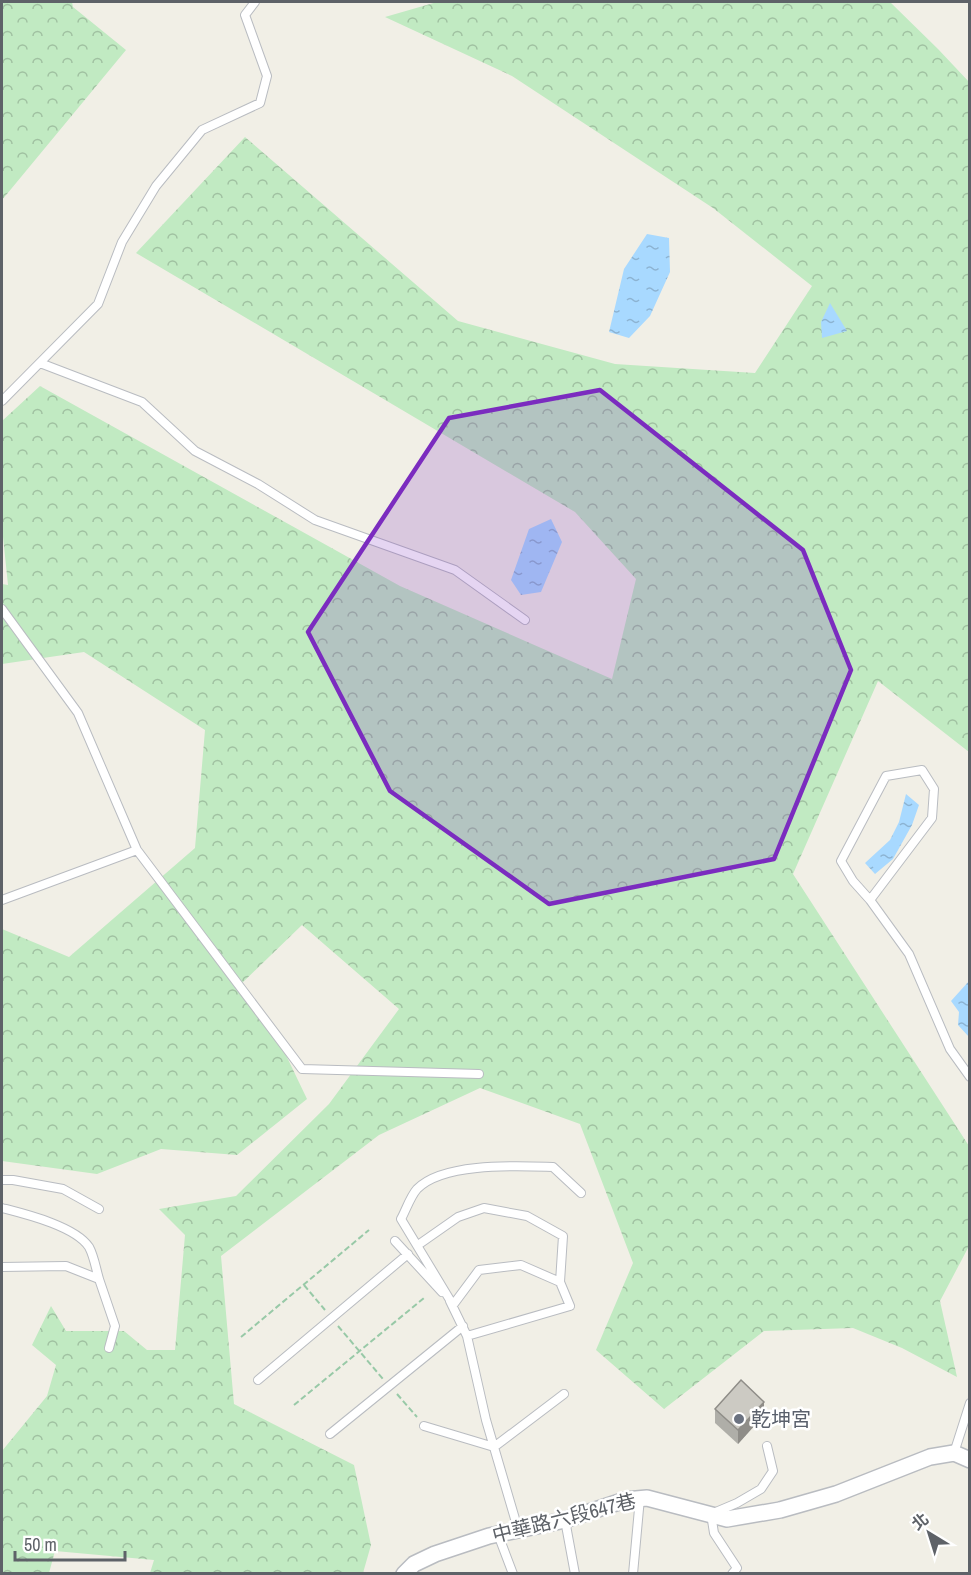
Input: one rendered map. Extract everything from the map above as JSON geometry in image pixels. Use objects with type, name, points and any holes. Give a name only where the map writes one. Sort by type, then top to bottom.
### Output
[{"type":"street","points":[[954,1452],[969,1460]]},
{"type":"street","name":"中華路六段647巷","points":[[404,1574],[414,1564],[435,1554],[500,1533],[565,1520],[625,1500],[647,1498],[727,1519],[780,1510],[836,1494],[930,1457],[954,1452]]},
{"type":"lane","points":[[2,401],[98,304],[122,242],[156,186],[202,130],[260,103],[267,76],[245,15],[255,2]]},
{"type":"lane","points":[[40,363],[142,402],[195,451],[258,484],[315,520],[455,570],[525,620]]},
{"type":"lane","points":[[2,609],[78,713],[137,850],[302,1069],[478,1074]]},
{"type":"lane","points":[[870,900],[932,818],[934,789],[922,770],[886,776],[841,861],[853,881],[870,900],[909,954],[950,1049],[969,1077]]},
{"type":"lane","points":[[2,900],[137,850]]},
{"type":"lane","points":[[518,1529],[494,1447],[467,1336],[453,1305],[401,1219],[417,1190],[441,1174],[500,1166],[554,1167],[581,1193]]},
{"type":"lane","points":[[2,1180],[63,1189],[99,1209]]},
{"type":"lane","points":[[2,1208],[39,1217],[78,1237],[90,1248],[115,1326],[110,1348]]},
{"type":"lane","points":[[418,1245],[458,1217],[484,1208],[527,1216],[563,1236],[560,1282],[570,1306],[467,1336]]},
{"type":"lane","points":[[395,1241],[453,1305]]},
{"type":"lane","points":[[258,1380],[408,1254]]},
{"type":"lane","points":[[453,1305],[479,1270],[521,1264],[560,1282]]},
{"type":"lane","points":[[2,1267],[66,1266],[99,1279]]},
{"type":"lane","points":[[330,1434],[463,1326]]},
{"type":"lane","points":[[494,1447],[564,1394]]},
{"type":"lane","points":[[954,1452],[969,1403]]},
{"type":"lane","points":[[424,1426],[494,1447]]},
{"type":"lane","points":[[732,1574],[737,1568],[714,1533],[711,1514],[761,1489],[773,1471],[767,1446]]},
{"type":"lane","points":[[633,1574],[640,1498]]},
{"type":"lane","points":[[565,1520],[575,1574]]},
{"type":"lane","points":[[500,1533],[513,1574]]},
{"type":"path","points":[[241,1337],[369,1230]]},
{"type":"path","points":[[304,1285],[424,1426]]},
{"type":"path","points":[[294,1405],[424,1298]]},
{"type":"highlighted area","points":[[600,390],[803,550],[851,670],[774,859],[549,904],[390,791],[308,632],[449,418]]},
{"type":"green space","points":[[2,2],[72,2],[73,7],[126,50],[2,200]]},
{"type":"green space","points":[[437,2],[890,2],[970,83],[969,752],[878,681],[793,874],[969,1146],[969,1246],[940,1301],[957,1377],[902,1348],[853,1328],[764,1331],[664,1409],[596,1350],[633,1263],[580,1124],[480,1088],[379,1135],[221,1256],[234,1404],[354,1465],[371,1545],[363,1573],[150,1573],[154,1560],[55,1551],[49,1573],[2,1573],[2,1451],[47,1396],[56,1365],[32,1345],[51,1306],[66,1331],[124,1331],[147,1350],[175,1350],[185,1235],[159,1209],[236,1196],[329,1104],[399,1009],[302,925],[240,985],[274,1030],[307,1099],[237,1155],[161,1149],[97,1174],[2,1161],[2,929],[69,957],[195,848],[205,730],[84,652],[2,664],[2,584],[8,585],[2,527],[2,421],[40,386],[400,586],[612,679],[636,579],[575,512],[136,253],[245,137],[458,321],[615,364],[755,373],[812,286],[713,208],[512,76],[385,17]]},
{"type":"water","points":[[647,234],[669,238],[670,272],[650,316],[629,338],[609,332],[624,269]]},
{"type":"water","points":[[830,303],[847,331],[822,338],[821,322]]},
{"type":"water","points":[[551,519],[562,542],[541,592],[521,595],[511,580],[529,529]]},
{"type":"water","points":[[906,794],[919,805],[912,825],[893,859],[875,874],[865,863],[890,840],[899,822]]},
{"type":"water","points":[[969,981],[969,1037],[958,1025],[959,1012],[951,1001]]},
{"type":"building","points":[[741,1380],[764,1402],[738,1430],[715,1409]]},
{"type":"place","name":"乾坤宮","points":[[739,1419]]}]
